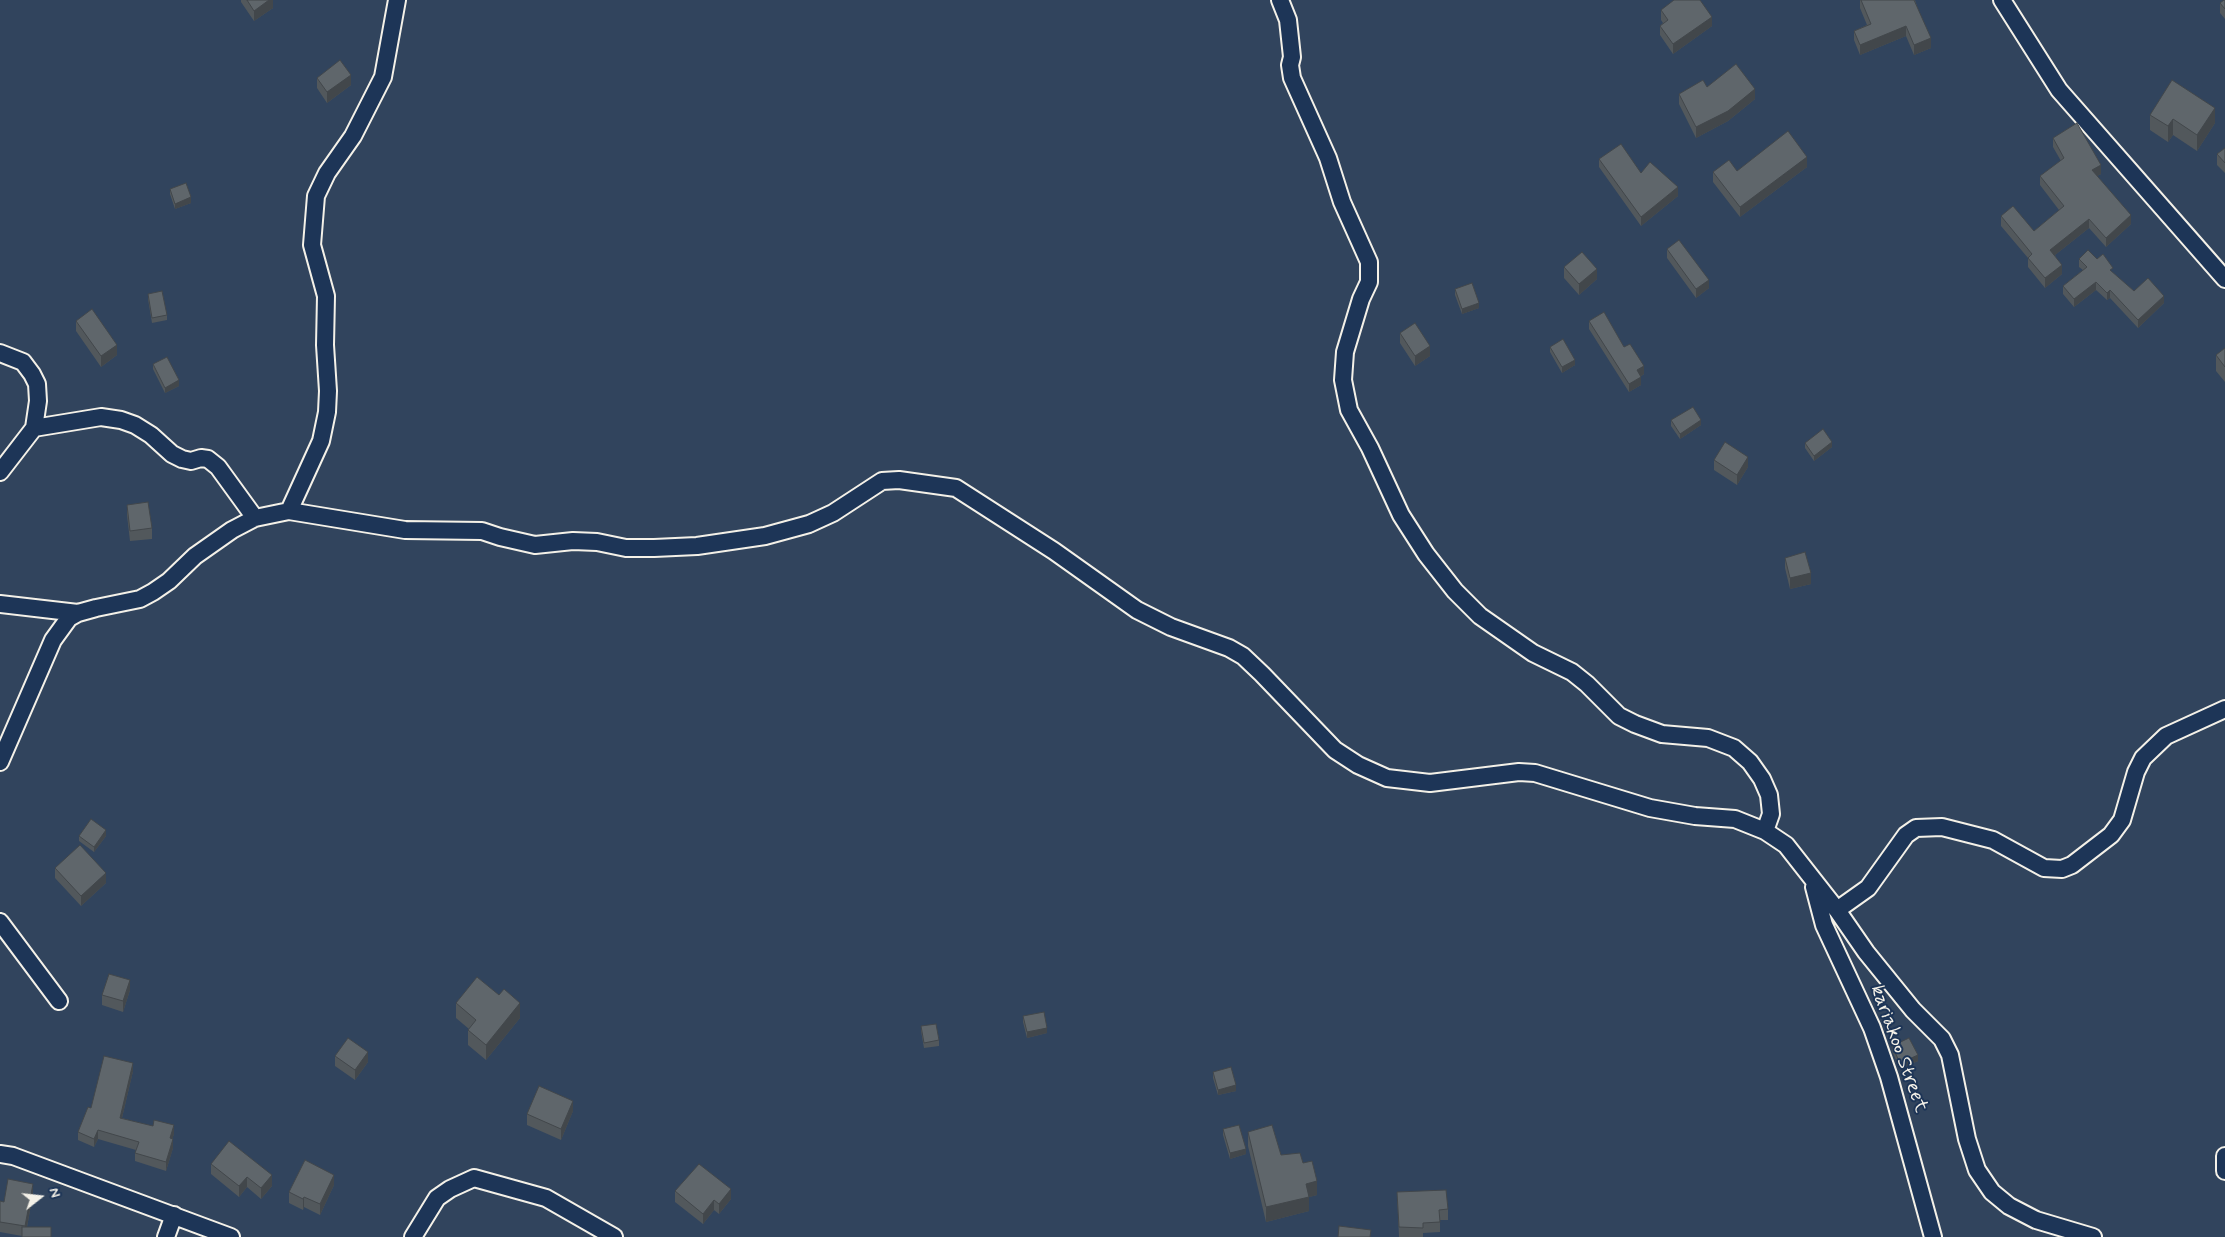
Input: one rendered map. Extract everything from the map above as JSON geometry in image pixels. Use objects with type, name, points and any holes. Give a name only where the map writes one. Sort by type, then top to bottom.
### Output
[{"type":"street","points":[[289,511],[321,441],[327,412],[326,296],[312,245],[316,196],[327,173],[353,136],[383,77],[397,0]]},
{"type":"street","points":[[1280,0],[1288,20],[1292,78],[1328,158],[1342,202],[1369,262],[1369,282],[1361,300],[1345,352],[1343,380],[1349,410],[1370,448],[1401,515],[1426,554],[1480,616],[1533,653],[1572,672],[1619,716],[1634,724],[1662,734],[1708,738],[1734,748],[1750,762],[1762,779],[1769,795],[1771,814],[1765,830]]},
{"type":"street","points":[[2002,0],[2059,90],[2225,279]]},
{"type":"street","points":[[0,353],[23,362],[37,384],[37,416],[34,428],[0,472]]},
{"type":"street","points":[[34,428],[101,417],[121,420],[134,425],[151,434],[172,454],[182,459],[191,461],[201,458],[208,459],[218,467],[255,518]]},
{"type":"street","points":[[0,762],[52,640],[69,618],[78,613],[140,599],[169,581],[195,556],[232,530],[255,518],[289,511],[405,530],[482,531],[500,538],[535,545],[573,541],[597,542],[626,548],[654,548],[697,546],[765,536],[809,524],[833,513],[882,481],[899,480],[956,488],[1054,551],[1138,610],[1172,627],[1229,648],[1243,656],[1335,750],[1358,765],[1387,778],[1430,783],[1519,772],[1535,772],[1650,808],[1695,816],[1735,819],[1765,830],[1786,845],[1837,910],[1866,952],[1913,1010],[1942,1039],[1950,1055],[1967,1139],[1977,1170],[1992,1192],[2009,1206],[2036,1220],[2093,1237]]},
{"type":"street","points":[[0,604],[78,613]]},
{"type":"street","points":[[1837,910],[1868,888],[1906,835],[1916,828],[1942,827],[1993,840],[2044,868],[2062,869],[2072,865],[2111,835],[2122,820],[2136,772],[2143,758],[2166,736],[2225,709]]},
{"type":"street","name":"kariakoo Street","points":[[1812,880],[1824,925],[1872,1028],[1889,1077],[1933,1237]]},
{"type":"street","points":[[0,922],[59,1001]]},
{"type":"street","points":[[0,1154],[231,1237]]},
{"type":"street","points":[[2225,1156],[2225,1171]]},
{"type":"street","points":[[413,1237],[437,1198],[450,1189],[474,1178],[546,1198],[614,1237]]},
{"type":"street","points":[[166,1237],[174,1215]]},
{"type":"building","points":[[247,0],[269,0],[254,11]]},
{"type":"building","points":[[1674,0],[1700,0],[1712,17],[1673,44],[1660,26],[1668,20],[1661,10]]},
{"type":"building","points":[[1861,0],[1914,0],[1931,38],[1914,45],[1906,26],[1860,45],[1854,31],[1871,24]]},
{"type":"building","points":[[2225,0],[2225,9],[2220,3]]},
{"type":"building","points":[[340,60],[351,75],[327,92],[317,78]]},
{"type":"building","points":[[1736,64],[1755,89],[1728,111],[1696,127],[1679,94],[1703,80],[1707,87]]},
{"type":"building","points":[[2172,80],[2215,108],[2197,135],[2173,119],[2168,126],[2150,115]]},
{"type":"building","points":[[2077,123],[2101,165],[2092,170],[2131,215],[2106,238],[2089,219],[2050,250],[2062,265],[2045,278],[2028,258],[2032,254],[2001,216],[2013,206],[2034,231],[2064,206],[2040,176],[2064,158],[2053,138]]},
{"type":"building","points":[[1788,131],[1807,157],[1740,207],[1713,172],[1729,160],[1737,171]]},
{"type":"building","points":[[1621,144],[1641,173],[1650,162],[1678,187],[1641,217],[1599,159]]},
{"type":"building","points":[[2225,148],[2225,163],[2217,154]]},
{"type":"building","points":[[186,183],[191,197],[175,204],[170,189]]},
{"type":"building","points":[[1679,240],[1709,280],[1696,289],[1667,249]]},
{"type":"building","points":[[2088,250],[2097,259],[2103,254],[2113,268],[2110,270],[2134,291],[2148,278],[2164,296],[2138,320],[2110,290],[2107,293],[2096,282],[2074,299],[2063,286],[2087,267],[2079,259]]},
{"type":"building","points":[[1582,252],[1597,269],[1579,284],[1564,267]]},
{"type":"building","points":[[1472,283],[1479,303],[1462,309],[1455,289]]},
{"type":"building","points":[[162,291],[167,315],[152,318],[148,294]]},
{"type":"building","points":[[92,309],[117,345],[101,356],[76,321]]},
{"type":"building","points":[[1604,312],[1624,347],[1630,344],[1644,366],[1637,370],[1641,377],[1629,384],[1589,321]]},
{"type":"building","points":[[1415,323],[1430,346],[1415,356],[1400,333]]},
{"type":"building","points":[[1563,339],[1575,360],[1562,367],[1550,347]]},
{"type":"building","points":[[2225,348],[2225,367],[2216,355]]},
{"type":"building","points":[[167,357],[179,380],[165,388],[153,364]]},
{"type":"building","points":[[1693,407],[1701,420],[1680,434],[1671,420]]},
{"type":"building","points":[[1823,429],[1832,442],[1814,456],[1805,443]]},
{"type":"building","points":[[1725,442],[1748,457],[1737,475],[1714,460]]},
{"type":"building","points":[[148,502],[152,528],[130,531],[127,505]]},
{"type":"building","points":[[1805,552],[1811,573],[1790,578],[1785,558]]},
{"type":"building","points":[[91,819],[106,830],[94,847],[79,836]]},
{"type":"building","points":[[80,845],[106,873],[81,896],[55,868]]},
{"type":"building","points":[[109,974],[130,980],[123,1001],[102,995]]},
{"type":"building","points":[[477,977],[499,995],[504,989],[520,1003],[486,1045],[468,1030],[476,1020],[456,1003]]},
{"type":"building","points":[[1044,1012],[1047,1028],[1027,1032],[1023,1016]]},
{"type":"building","points":[[936,1024],[939,1040],[924,1043],[921,1026]]},
{"type":"building","points":[[348,1038],[368,1052],[355,1070],[335,1056]]},
{"type":"building","points":[[1909,1038],[1918,1055],[1900,1063],[1892,1046]]},
{"type":"building","points":[[104,1056],[133,1063],[120,1118],[153,1126],[154,1120],[174,1125],[170,1138],[173,1139],[166,1162],[135,1153],[139,1142],[98,1130],[94,1139],[78,1132],[88,1107],[91,1108]]},
{"type":"building","points":[[1231,1067],[1236,1085],[1218,1090],[1213,1072]]},
{"type":"building","points":[[539,1086],[573,1101],[561,1129],[527,1114]]},
{"type":"building","points":[[1239,1125],[1246,1149],[1230,1153],[1223,1129]]},
{"type":"building","points":[[1272,1125],[1281,1155],[1300,1153],[1303,1163],[1312,1161],[1317,1181],[1306,1184],[1309,1197],[1266,1207],[1248,1132]]},
{"type":"building","points":[[229,1141],[272,1175],[261,1188],[247,1177],[239,1186],[211,1164]]},
{"type":"building","points":[[305,1160],[334,1175],[320,1204],[289,1192]]},
{"type":"building","points":[[699,1164],[731,1189],[719,1204],[714,1200],[703,1214],[675,1191]]},
{"type":"building","points":[[8,1179],[33,1184],[25,1226],[0,1222],[0,1201],[4,1202]]},
{"type":"building","points":[[1446,1190],[1448,1209],[1439,1210],[1440,1222],[1423,1223],[1423,1228],[1399,1227],[1397,1192]]},
{"type":"building","points":[[1339,1226],[1371,1230],[1370,1237],[1338,1237]]},
{"type":"building","points":[[22,1227],[51,1227],[51,1237],[22,1237]]}]
